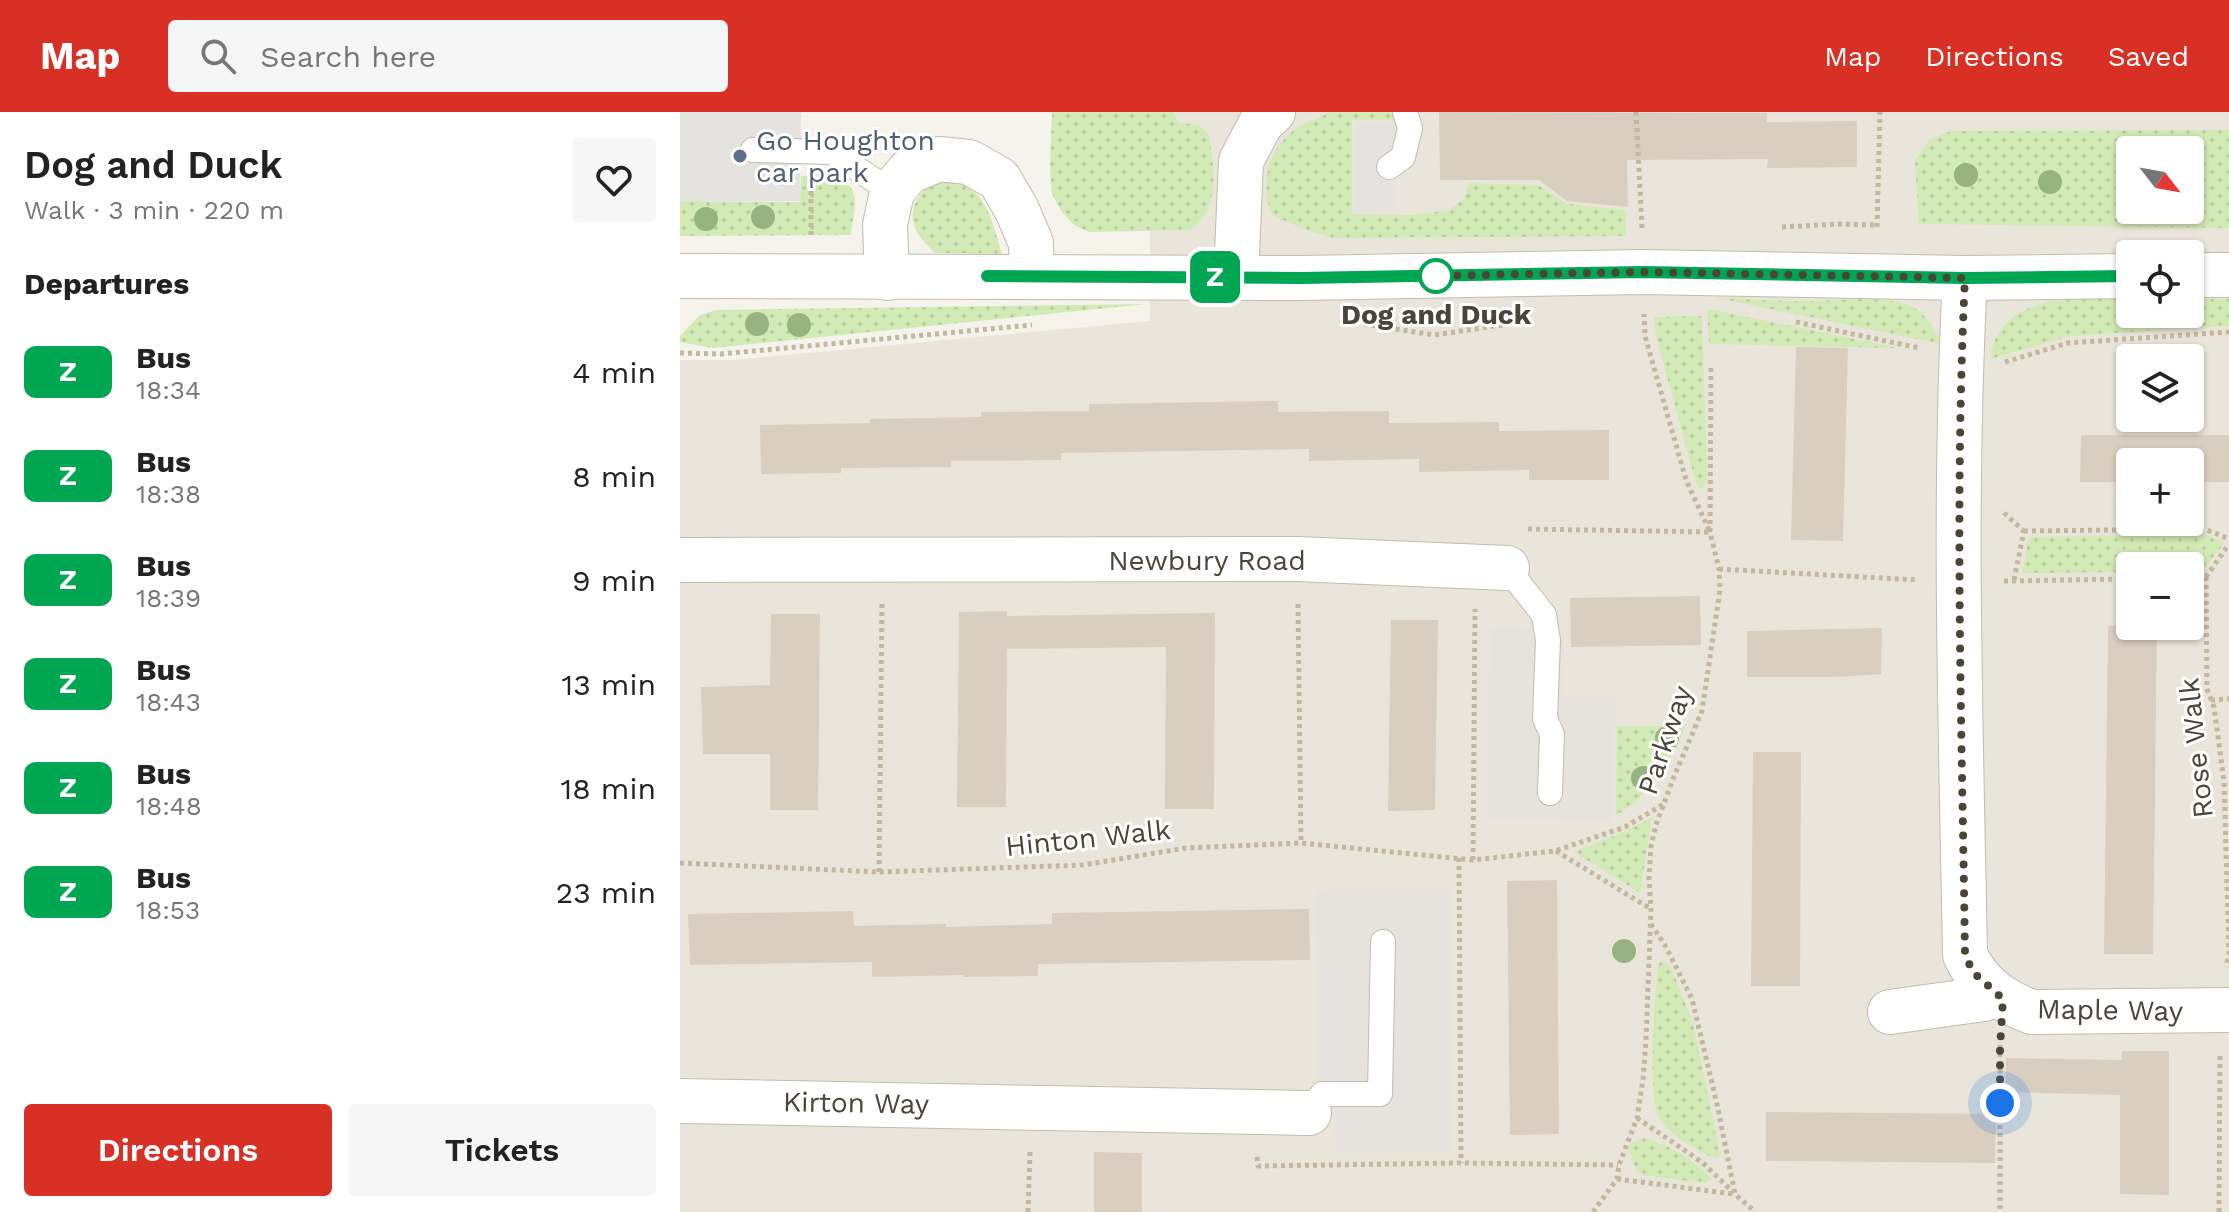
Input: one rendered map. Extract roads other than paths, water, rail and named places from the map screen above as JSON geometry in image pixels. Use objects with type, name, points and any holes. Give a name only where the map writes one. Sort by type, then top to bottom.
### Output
[{"type":"street","points":[[1236,277],[1241,161],[1260,116]]},
{"type":"street","points":[[887,278],[885,225],[892,192],[908,172],[939,159],[969,162],[999,179],[1031,243],[1032,277]]},
{"type":"street","points":[[680,276],[1301,278],[1643,272],[1965,278],[2116,276]]},
{"type":"street","points":[[2204,275],[2229,275]]},
{"type":"street","name":"Maple Way","points":[[1965,278],[1959,582],[1965,955],[1973,972],[1999,997],[2032,1012],[2225,1010]]},
{"type":"street","name":"Newbury Road","points":[[680,560],[1297,559],[1491,568]]},
{"type":"street","name":"Maple Way","points":[[1890,1012],[1999,997]]},
{"type":"street","name":"Kirton Way","points":[[680,1101],[1309,1113]]},
{"type":"lane","points":[[1389,167],[1403,157],[1410,128],[1405,112]]},
{"type":"lane","points":[[753,150],[832,152],[892,192]]},
{"type":"lane","points":[[1491,568],[1544,615],[1548,640],[1545,719],[1552,734],[1550,793]]},
{"type":"lane","points":[[1309,1113],[1322,1094],[1380,1094],[1383,942]]},
{"type":"place","name":"Go Houghton car park","points":[[740,156]]},
{"type":"place","name":"Dog and Duck","points":[[1436,276]]}]
